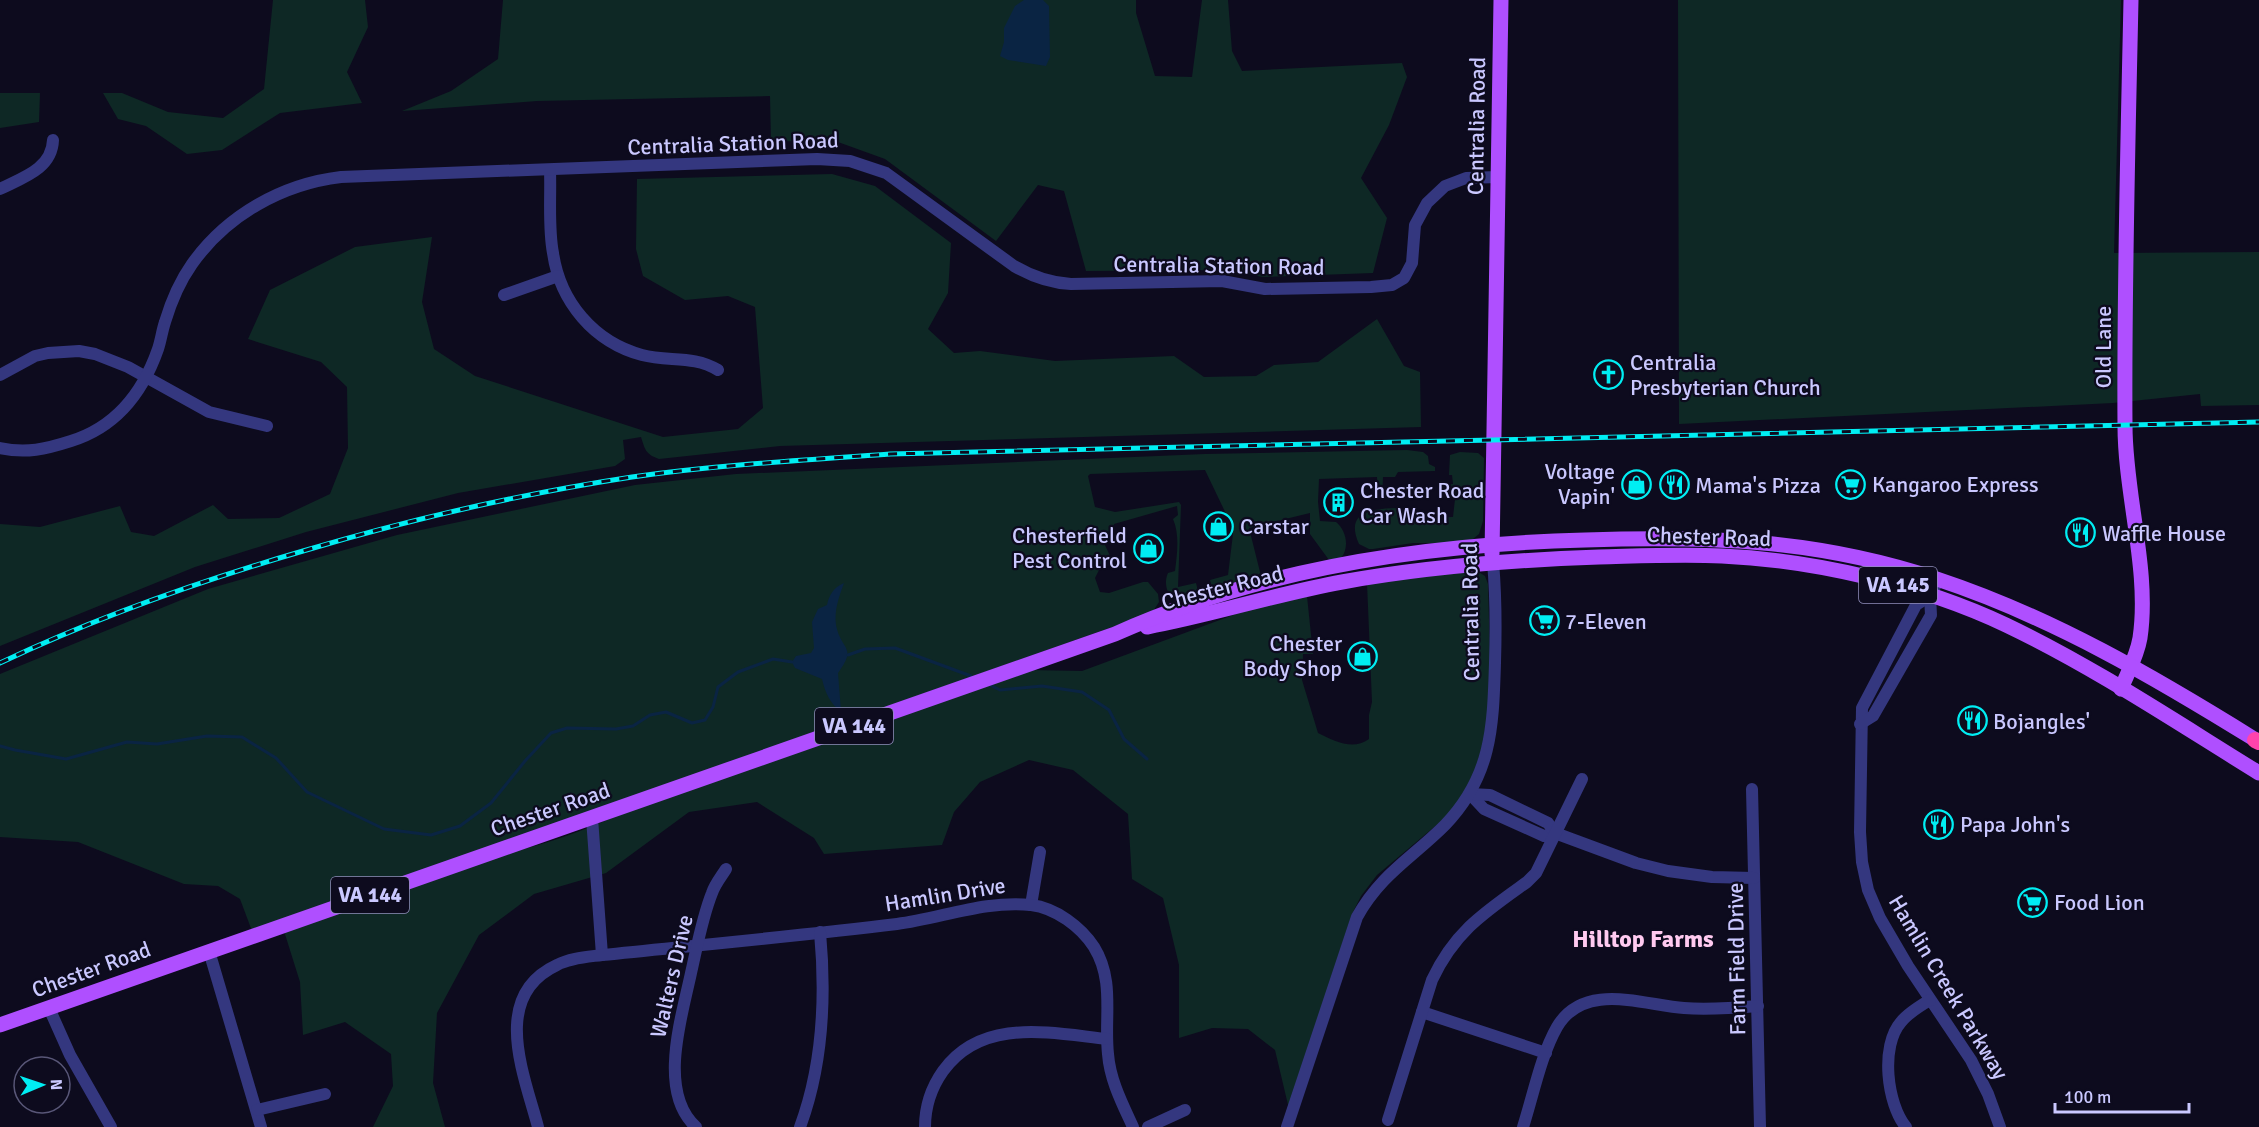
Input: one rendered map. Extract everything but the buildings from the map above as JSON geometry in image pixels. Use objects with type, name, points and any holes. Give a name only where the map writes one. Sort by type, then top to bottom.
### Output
[{"type":"main road","name":"Centralia Road","points":[[1492,562],[1501,0]]},
{"type":"main road","name":"Old Lane","points":[[2121,689],[2140,640],[2142,602],[2128,482],[2125,434],[2131,0]]},
{"type":"main road","name":"Chester Road","points":[[0,1025],[1115,634],[1189,603],[1267,580],[1389,556],[1491,545],[1647,538],[1740,540],[1810,548],[1862,558],[1939,579],[2029,614],[2131,666],[2258,741]]},
{"type":"main road","name":"Chester Road","points":[[1115,634],[1340,582],[1394,573],[1492,562],[1578,558],[1724,556],[1762,559],[1834,570],[1897,585],[2004,624],[2121,689],[2259,773]]},
{"type":"street","points":[[0,189],[35,172],[53,150],[53,140]]},
{"type":"street","name":"Centralia Station Road","points":[[0,448],[19,452],[52,447],[91,435],[125,409],[146,377],[159,348],[165,321],[176,293],[192,264],[230,223],[262,202],[306,183],[341,177],[817,159],[850,161],[886,173],[1014,266],[1051,283],[1222,281],[1265,289],[1392,285],[1404,278],[1412,263],[1415,225],[1427,203],[1445,186],[1466,178],[1498,177]]},
{"type":"street","points":[[550,170],[552,252],[558,276],[576,312],[589,327],[627,350],[644,356],[706,363],[718,370]]},
{"type":"street","points":[[504,296],[558,276]]},
{"type":"street","points":[[0,375],[35,356],[79,351],[110,358],[209,412],[267,426]]},
{"type":"street","name":"Centralia Road","points":[[1287,1127],[1357,917],[1377,886],[1443,827],[1470,794],[1487,755],[1493,723],[1495,635],[1492,562]]},
{"type":"street","name":"Hamlin Creek Parkway","points":[[1939,579],[1930,596],[1916,605],[1862,708],[1860,724],[1862,862],[1868,890],[1880,918],[1908,966],[1980,1077],[2000,1127]]},
{"type":"street","name":"Hamlin Creek Parkway","points":[[1860,724],[1873,716],[1931,615],[1930,596]]},
{"type":"street","points":[[1388,1120],[1432,980],[1452,945],[1479,916],[1531,878],[1540,866],[1582,779]]},
{"type":"street","name":"Farm Field Drive","points":[[1752,789],[1761,1127]]},
{"type":"street","points":[[1470,794],[1484,809],[1544,836],[1555,833],[1636,863],[1668,871],[1712,877],[1754,878]]},
{"type":"street","points":[[592,818],[602,955]]},
{"type":"street","points":[[1031,905],[1040,852]]},
{"type":"street","name":"Walters Drive","points":[[696,1127],[689,1121],[678,1097],[676,1043],[697,945],[712,892],[726,869]]},
{"type":"street","name":"Hamlin Drive","points":[[538,1127],[522,1065],[516,1031],[517,1010],[521,1000],[536,979],[556,965],[568,960],[602,955],[899,924],[998,905],[1031,905],[1050,910],[1063,917],[1094,947],[1108,987],[1107,1039],[1111,1075],[1133,1127]]},
{"type":"street","points":[[800,1127],[810,1094],[820,1044],[823,980],[820,932]]},
{"type":"street","points":[[209,951],[261,1127]]},
{"type":"street","points":[[1523,1127],[1546,1053],[1557,1026],[1566,1016],[1591,1001],[1617,999],[1686,1008],[1758,1006]]},
{"type":"street","points":[[1906,1127],[1894,1106],[1890,1089],[1889,1048],[1892,1035],[1900,1022],[1930,1000]]},
{"type":"street","points":[[50,1008],[70,1055],[111,1127]]},
{"type":"street","points":[[1422,1012],[1546,1053]]},
{"type":"street","points":[[925,1127],[927,1103],[938,1078],[958,1054],[980,1039],[1005,1032],[1029,1032],[1107,1039]]},
{"type":"street","points":[[257,1110],[325,1094]]},
{"type":"street","points":[[1148,1127],[1185,1110]]},
{"type":"green space","points":[[273,0],[365,0],[368,27],[347,72],[362,103],[280,113],[222,150],[187,154],[146,126],[118,119],[103,93],[122,93],[168,112],[223,118],[264,89]]},
{"type":"green space","points":[[503,0],[1136,0],[1136,13],[1155,76],[1192,77],[1202,0],[1228,0],[1232,51],[1242,71],[1402,63],[1407,77],[1389,125],[1361,178],[1387,218],[1373,273],[1263,277],[1224,270],[1086,271],[1064,191],[1038,185],[996,241],[885,159],[838,142],[771,141],[770,96],[537,101],[402,111],[451,91],[498,59]]},
{"type":"green space","points":[[1678,0],[2121,0],[2114,253],[2259,252],[2259,405],[2201,406],[2200,394],[2113,403],[1679,424]]},
{"type":"green space","points":[[0,93],[40,93],[39,122],[0,128]]},
{"type":"green space","points":[[832,174],[875,186],[951,243],[948,293],[928,329],[954,353],[980,351],[1055,361],[1174,356],[1204,377],[1256,376],[1274,365],[1318,362],[1377,319],[1404,366],[1420,372],[1421,427],[780,446],[659,459],[646,451],[641,437],[623,440],[625,459],[615,466],[458,493],[306,532],[195,567],[0,646],[0,524],[40,527],[120,506],[131,532],[154,536],[213,505],[228,519],[279,518],[330,494],[348,448],[347,387],[321,362],[248,339],[270,290],[355,247],[432,237],[422,302],[434,349],[475,376],[663,437],[738,429],[763,408],[755,307],[728,296],[685,300],[643,276],[636,249],[637,179]]},
{"type":"green space","points":[[1407,450],[1423,452],[1428,456],[1429,464],[1435,467],[1435,471],[1398,472],[1395,477],[1383,477],[1382,499],[1378,497],[1377,477],[1319,479],[1320,521],[1336,522],[1342,529],[1346,544],[1341,558],[1329,560],[1310,534],[1310,513],[1249,528],[1261,576],[1212,589],[1210,580],[1228,575],[1233,534],[1229,520],[1205,470],[1090,474],[1088,476],[1095,507],[1115,512],[1179,502],[1181,505],[1178,587],[1196,583],[1199,595],[1182,600],[1173,599],[1166,587],[1168,573],[1175,571],[1177,538],[1173,519],[1178,515],[1177,506],[1114,524],[1113,539],[1104,543],[1112,564],[1099,570],[1095,578],[1100,592],[1109,593],[1148,582],[1158,594],[1159,602],[1152,613],[252,931],[240,899],[218,886],[184,884],[78,842],[0,837],[0,674],[208,589],[397,535],[635,485],[736,474],[1205,454]]},
{"type":"green space","points":[[1460,452],[1478,453],[1484,458],[1483,521],[1479,534],[1473,539],[1460,543],[1413,543],[1373,549],[1359,544],[1355,525],[1358,518],[1370,511],[1396,508],[1399,510],[1399,518],[1453,517],[1455,499],[1446,485],[1453,484],[1452,475],[1449,475],[1450,455]]},
{"type":"green space","points":[[1477,571],[1485,576],[1488,584],[1491,691],[1489,721],[1471,786],[1452,812],[1377,875],[1361,896],[1352,914],[1289,1109],[1275,1050],[1248,1029],[1212,1028],[1179,1038],[1179,965],[1163,898],[1132,879],[1128,814],[1073,770],[1029,760],[980,782],[954,812],[942,845],[824,854],[814,838],[757,802],[689,812],[606,873],[534,894],[479,935],[437,1013],[433,1083],[445,1127],[373,1127],[393,1086],[391,1054],[345,1022],[303,1035],[300,982],[284,931],[506,853],[565,836],[623,813],[1028,670],[1082,671],[1263,604],[1307,596],[1313,654],[1303,654],[1302,680],[1318,733],[1344,744],[1363,743],[1369,739],[1369,715],[1372,702],[1367,583]]},
{"type":"water","points":[[1024,0],[1043,0],[1049,6],[1050,57],[1046,66],[1008,60],[1000,56],[1004,42],[1004,28],[1015,6]]},
{"type":"water","points":[[844,583],[836,614],[838,633],[847,653],[847,658],[838,673],[841,711],[828,697],[822,679],[795,668],[792,662],[796,656],[811,653],[814,648],[812,622],[818,609],[827,605],[832,592]]},
{"type":"waterway","points":[[848,655],[865,649],[895,648],[971,676]]},
{"type":"waterway","points":[[0,746],[66,759],[127,742],[157,744],[207,736],[242,737],[276,758],[307,792],[384,829],[431,835],[460,826],[491,803],[551,733],[567,728],[616,729],[633,726],[650,715],[666,712],[692,723],[705,720],[713,707],[718,687],[738,672],[773,659],[792,662]]},
{"type":"waterway","points":[[990,685],[1000,690],[1042,686],[1082,692],[1109,710],[1124,739],[1147,759]]},
{"type":"railway","points":[[0,663],[74,630],[149,601],[344,539],[507,499],[632,477],[696,469],[890,454],[2259,422]]},
{"type":"place","name":"Centralia Presbyterian Church","points":[[1609,375]]},
{"type":"place","name":"Voltage Vapin'","points":[[1636,484]]},
{"type":"place","name":"Kangaroo Express","points":[[1851,484]]},
{"type":"place","name":"Mama's Pizza","points":[[1674,485]]},
{"type":"place","name":"Chester Road Car Wash","points":[[1339,503]]},
{"type":"place","name":"Carstar","points":[[1219,526]]},
{"type":"place","name":"Waffle House","points":[[2081,533]]},
{"type":"place","name":"Chesterfield Pest Control","points":[[1148,548]]},
{"type":"place","name":"7-Eleven","points":[[1544,621]]},
{"type":"place","name":"Chester Body Shop","points":[[1363,656]]},
{"type":"place","name":"Bojangles'","points":[[1972,721]]},
{"type":"place","name":"Papa John's","points":[[1939,824]]},
{"type":"place","name":"Food Lion","points":[[2033,902]]},
{"type":"district","name":"Hilltop Farms","points":[[1643,939]]}]
